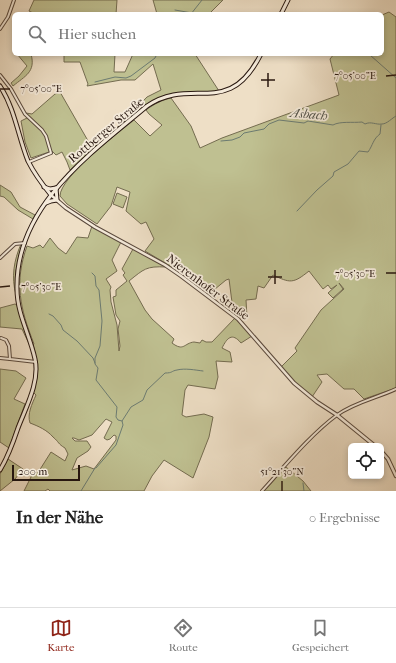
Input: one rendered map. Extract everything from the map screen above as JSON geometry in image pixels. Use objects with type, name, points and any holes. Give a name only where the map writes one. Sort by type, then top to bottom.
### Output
[{"type":"main road","points":[[282,12],[288,0]]},
{"type":"main road","name":"Rottberger Straße","points":[[36,362],[21,314],[17,293],[18,266],[25,243],[35,220],[51,194],[81,161],[151,103],[171,95],[215,93],[233,88],[252,71],[260,56]]},
{"type":"main road","points":[[0,86],[9,102],[16,120],[29,162],[44,187],[51,194]]},
{"type":"main road","points":[[44,187],[50,189],[56,188],[57,200],[45,203]]},
{"type":"main road","points":[[0,470],[32,393],[36,376],[36,362]]},
{"type":"street","points":[[0,29],[8,17],[14,0]]},
{"type":"street","points":[[0,75],[11,89],[25,114],[37,124],[46,136],[51,153],[29,162]]},
{"type":"street","name":"Nierenhofer Straße","points":[[51,194],[57,200],[95,226],[176,272],[238,319],[294,383],[371,443]]},
{"type":"street","points":[[0,258],[15,244],[25,243]]},
{"type":"street","points":[[1,338],[6,340],[9,346],[10,359]]},
{"type":"street","points":[[0,358],[36,362]]},
{"type":"street","points":[[262,491],[314,436],[337,415],[374,396],[396,389]]},
{"type":"street","points":[[384,454],[388,459],[396,476]]},
{"type":"green space","points":[[34,0],[117,0],[116,12],[29,11]]},
{"type":"green space","points":[[153,0],[223,0],[211,12],[156,12]]},
{"type":"green space","points":[[389,12],[396,17],[396,388],[364,399],[354,389],[344,389],[327,374],[317,375],[322,382],[312,397],[294,382],[281,367],[297,351],[295,348],[321,310],[344,289],[339,283],[343,289],[333,298],[328,293],[337,285],[331,289],[328,285],[323,289],[309,271],[299,278],[291,281],[284,280],[273,275],[264,288],[258,286],[256,299],[246,300],[247,317],[233,310],[229,279],[209,294],[187,276],[145,251],[154,239],[146,222],[141,224],[126,211],[130,192],[117,187],[111,206],[97,224],[67,204],[60,196],[69,178],[79,167],[134,120],[150,136],[162,125],[146,110],[164,100],[171,98],[191,126],[200,148],[222,138],[339,95],[330,59],[332,56],[384,56],[384,14]]},
{"type":"green space","points":[[19,56],[31,56],[32,65],[28,73],[13,86],[11,83],[27,66]]},
{"type":"green space","points":[[64,56],[115,56],[114,72],[125,72],[132,56],[196,56],[219,91],[179,93],[162,97],[154,101],[145,106],[70,170],[62,152],[56,155],[52,151],[31,158],[25,142],[21,121],[29,117],[26,113],[32,114],[55,94],[60,92],[91,146],[119,126],[147,97],[161,90],[153,64],[135,80],[121,80],[87,86],[88,84],[80,62],[64,62]]},
{"type":"green space","points":[[0,185],[11,192],[20,207],[35,215],[33,219],[18,210],[4,197],[0,196]]},
{"type":"green space","points":[[117,193],[127,197],[123,208],[113,204]]},
{"type":"green space","points":[[92,226],[121,242],[112,260],[117,271],[106,279],[111,287],[111,302],[117,325],[119,351],[120,346],[118,329],[120,321],[116,315],[113,297],[116,296],[116,290],[127,281],[123,275],[125,273],[122,269],[133,249],[166,267],[146,269],[129,281],[145,310],[152,319],[174,339],[172,343],[176,346],[182,347],[194,342],[200,343],[202,340],[212,342],[235,318],[252,336],[241,343],[232,337],[226,341],[222,348],[230,352],[232,362],[216,361],[218,377],[215,389],[188,385],[185,390],[182,415],[186,417],[204,414],[213,417],[209,437],[193,478],[164,460],[152,476],[144,491],[50,491],[48,489],[45,491],[24,491],[32,475],[39,471],[51,452],[65,461],[68,454],[65,448],[48,432],[30,423],[29,420],[36,395],[33,392],[37,374],[37,363],[34,344],[25,319],[20,295],[23,259],[27,246],[33,248],[40,245],[43,248],[50,238],[58,248],[66,254],[77,237],[88,238]],"holes":[[[106,419],[112,422],[104,438],[107,440],[114,435],[116,436],[116,440],[94,469],[86,466],[72,470],[77,458],[88,451],[91,447],[87,441],[75,441],[72,438],[79,440],[92,435]]]},
{"type":"green space","points":[[21,244],[22,247],[16,271],[16,295],[14,288],[14,269]]},
{"type":"green space","points":[[15,304],[17,305],[31,346],[22,329],[0,327],[0,308]]},
{"type":"green space","points":[[0,369],[16,371],[26,378],[14,399],[25,404],[9,448],[0,442]]},
{"type":"green space","points":[[8,459],[23,469],[15,479],[0,491],[0,474]]},
{"type":"green space","points":[[286,467],[303,481],[311,491],[264,491]]},
{"type":"waterway","points":[[193,12],[202,0]]},
{"type":"waterway","points":[[175,10],[186,12]]},
{"type":"waterway","points":[[95,82],[115,77],[126,78],[131,76],[156,56]]},
{"type":"waterway","points":[[371,56],[396,78]]},
{"type":"waterway","name":"Asbach","points":[[221,141],[232,140],[240,137],[244,133],[264,129],[269,124],[279,120],[304,123],[308,121],[333,125],[362,122],[365,124],[384,124],[396,116]]},
{"type":"waterway","points":[[297,211],[333,176],[334,172],[348,164],[359,151],[368,152],[374,140],[380,134],[381,125]]},
{"type":"waterway","points":[[92,273],[95,276],[96,286],[99,290],[102,321],[100,346],[95,358],[95,364],[98,368],[96,380],[117,407],[116,417],[118,420],[122,421]]},
{"type":"waterway","points":[[49,314],[53,316],[61,325],[63,330],[77,341],[93,358],[95,363]]},
{"type":"waterway","points":[[96,468],[116,445],[123,425],[122,421],[131,407],[143,400],[147,390],[165,373],[183,369],[203,371]]},
{"type":"waterway","points":[[81,491],[95,468]]},
{"type":"waterway","points":[[303,483],[304,491]]}]
